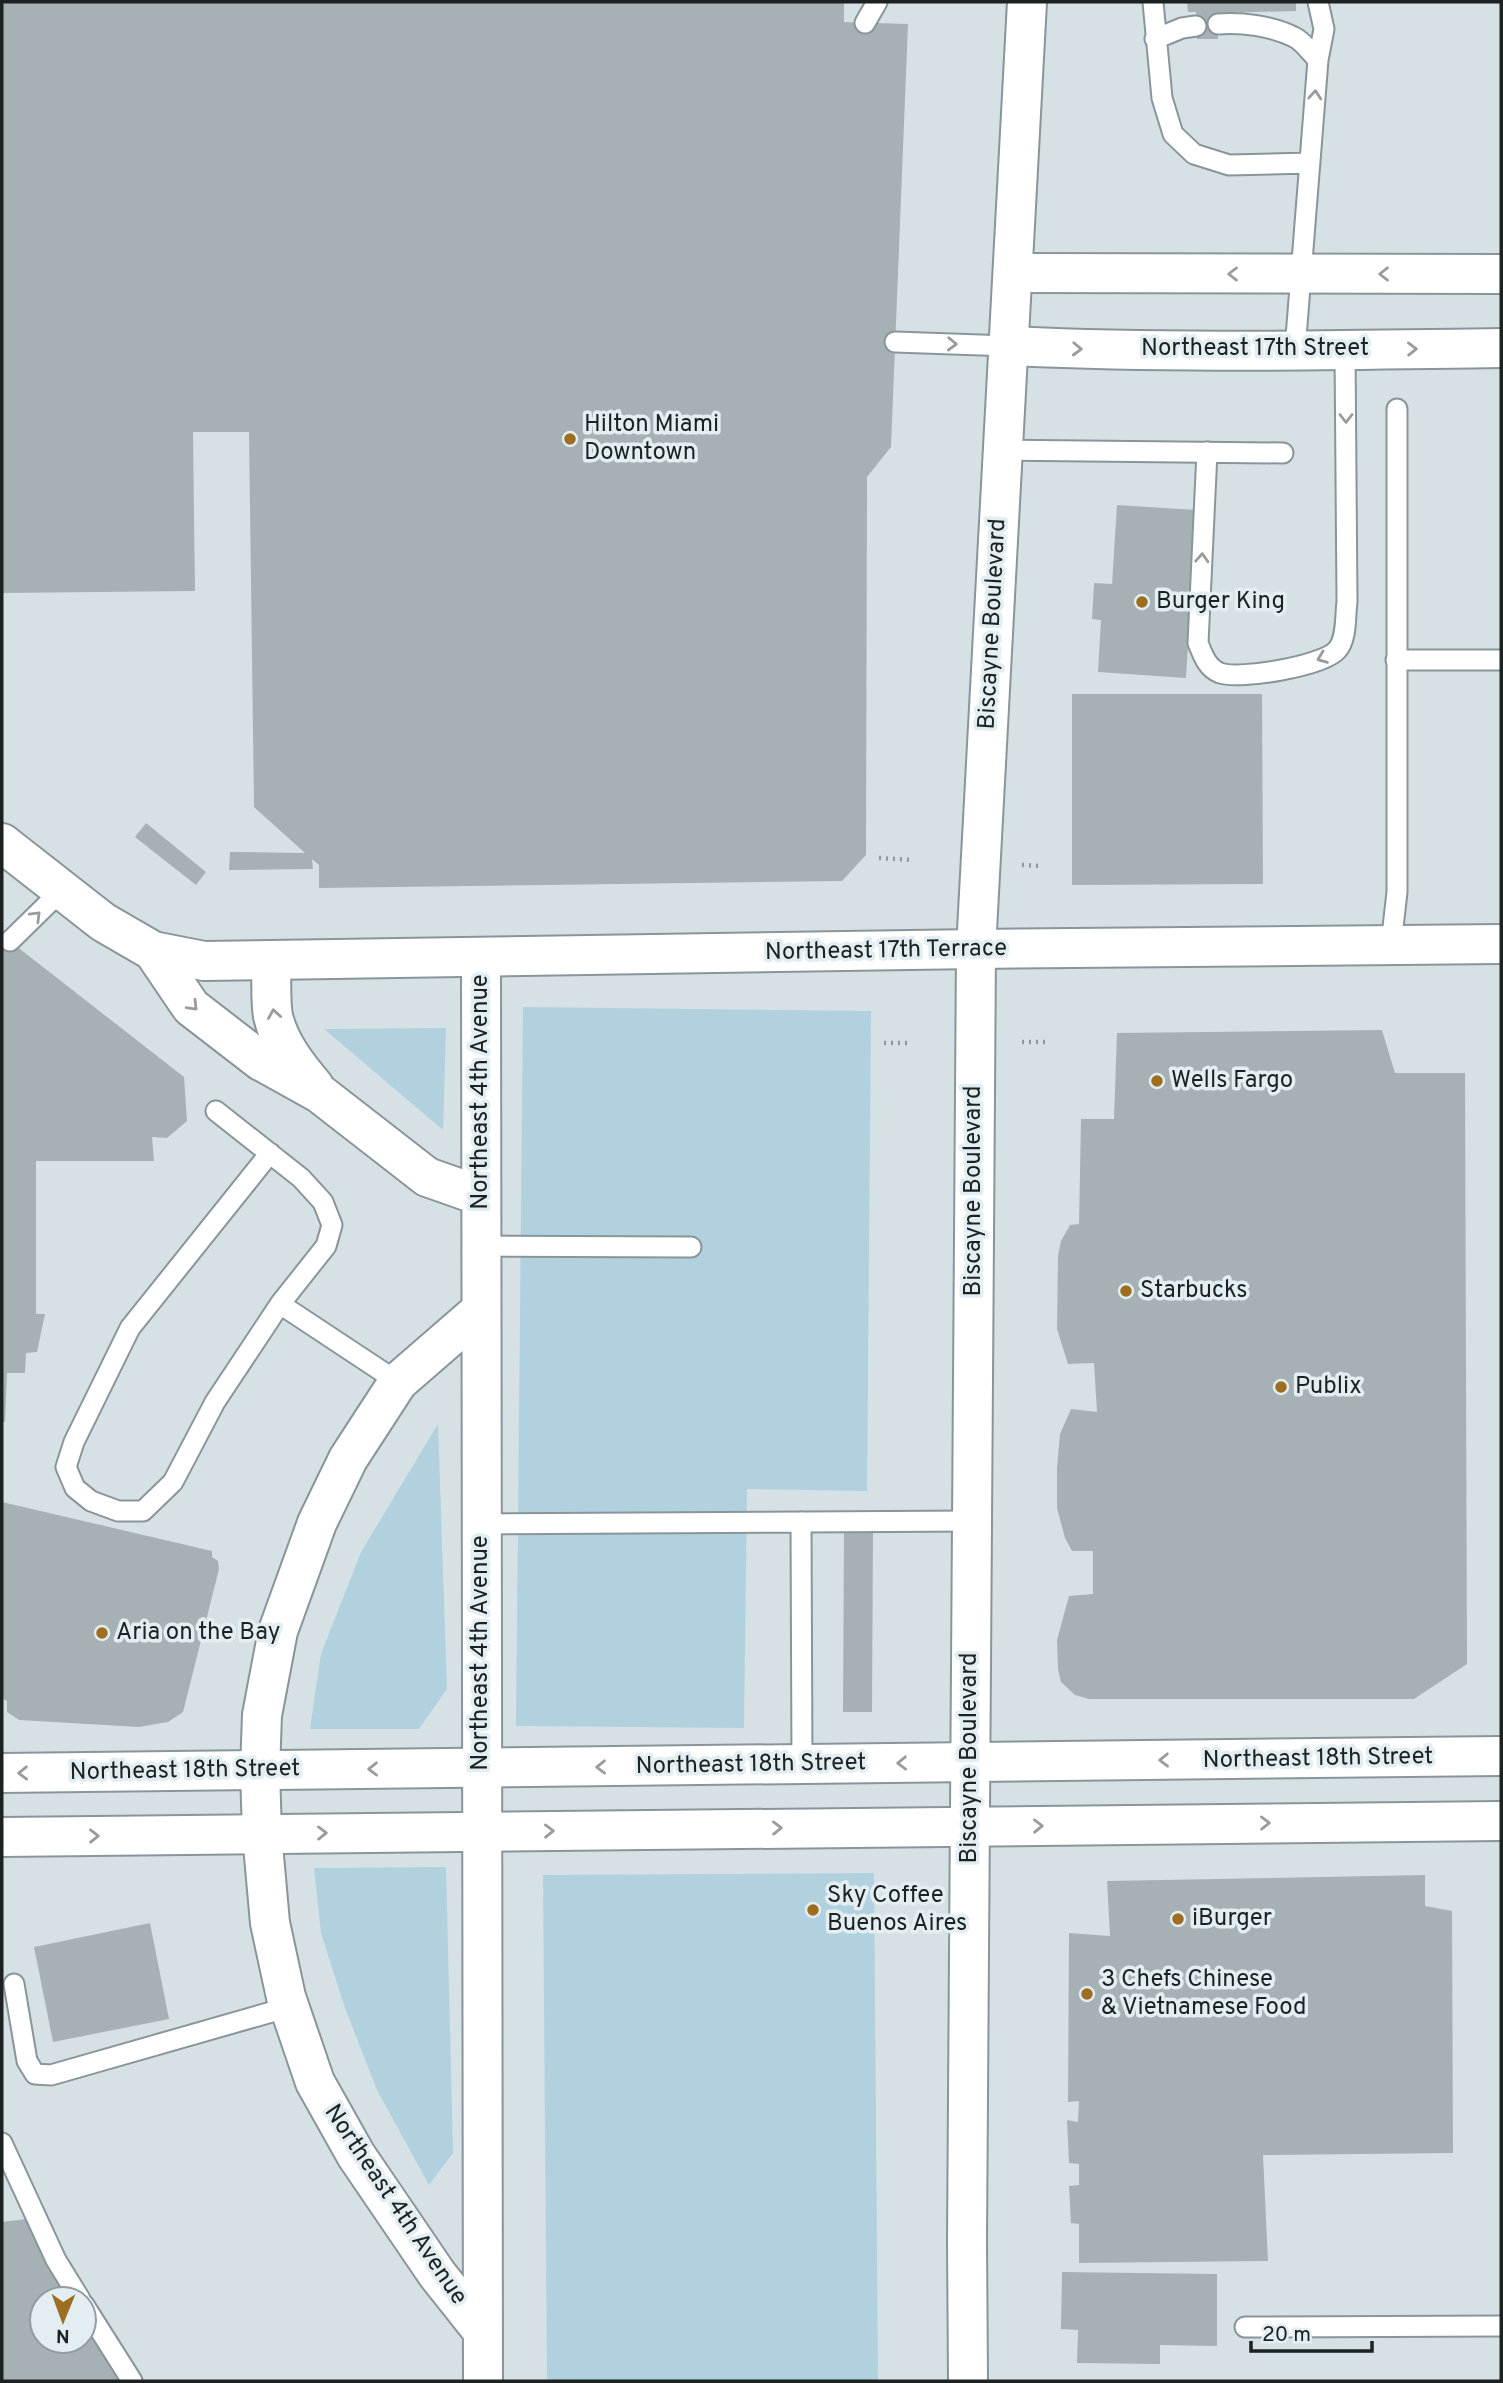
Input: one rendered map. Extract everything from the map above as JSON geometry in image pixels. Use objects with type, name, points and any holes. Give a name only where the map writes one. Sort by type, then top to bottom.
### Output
[{"type":"street","name":"Biscayne Boulevard","points":[[968,2381],[976,950],[1027,2]]},
{"type":"street","points":[[1013,273],[1501,274]]},
{"type":"street","name":"Northeast 17th Street","points":[[1009,346],[1295,350],[1501,348]]},
{"type":"street","name":"Northeast 17th Terrace","points":[[2,843],[103,922],[153,951],[204,961],[1501,944]]},
{"type":"street","name":"Northeast 17th Terrace","points":[[153,951],[191,1007],[261,1061],[319,1093],[427,1177],[481,1196]]},
{"type":"street","name":"Northeast 4th Avenue","points":[[480,2379],[483,2332],[481,958]]},
{"type":"street","name":"Northeast 17th Terrace","points":[[271,961],[273,1014],[279,1035],[295,1064],[319,1093]]},
{"type":"street","name":"Northeast 4th Avenue","points":[[481,1310],[398,1382],[348,1459],[317,1523],[282,1619],[262,1715],[260,1770],[262,1833],[270,1923],[289,2007],[315,2082],[355,2155],[437,2274],[483,2332]]},
{"type":"street","name":"Northeast 18th Street","points":[[2,1773],[1501,1756]]},
{"type":"street","points":[[2,1837],[1501,1821]]},
{"type":"lane","points":[[865,23],[877,2]]},
{"type":"lane","points":[[1153,2],[1162,99],[1173,134],[1194,154],[1229,165],[1310,163]]},
{"type":"lane","points":[[1295,350],[1318,60],[1324,29],[1318,2]]},
{"type":"lane","points":[[1218,23],[1231,22],[1265,28],[1297,38],[1318,60]]},
{"type":"lane","points":[[1155,39],[1182,28],[1196,26]]},
{"type":"lane","points":[[895,342],[1009,346]]},
{"type":"lane","points":[[1207,452],[1198,643],[1204,657],[1210,666],[1221,674],[1254,675],[1300,666],[1331,655],[1339,648],[1343,636],[1347,602],[1345,350]]},
{"type":"lane","points":[[1391,945],[1397,892],[1396,409]]},
{"type":"lane","points":[[1003,450],[1283,453]]},
{"type":"lane","points":[[1396,660],[1501,660]]},
{"type":"lane","points":[[10,941],[62,890]]},
{"type":"lane","points":[[216,1111],[270,1153],[301,1178],[323,1202],[332,1225],[326,1246],[280,1304],[215,1402],[173,1482],[144,1511],[118,1511],[91,1501],[75,1488],[66,1467],[74,1443],[130,1328],[270,1153]]},
{"type":"lane","points":[[481,1246],[691,1247]]},
{"type":"lane","points":[[280,1304],[398,1382]]},
{"type":"lane","points":[[481,1524],[972,1521]]},
{"type":"lane","points":[[801,1522],[802,1764]]},
{"type":"lane","points":[[13,1984],[27,2061],[35,2074],[51,2074],[289,2007]]},
{"type":"lane","points":[[2,2143],[56,2260],[71,2285]]},
{"type":"lane","points":[[1245,2327],[1501,2326]]},
{"type":"lane","points":[[98,2327],[132,2381]]},
{"type":"path","points":[[880,858],[913,860]]},
{"type":"path","points":[[1022,865],[1042,866]]},
{"type":"path","points":[[1022,1042],[1048,1042]]},
{"type":"path","points":[[884,1043],[912,1043]]},
{"type":"shaded area","points":[[523,1007],[871,1011],[867,1491],[747,1489],[744,1728],[516,1726]]},
{"type":"shaded area","points":[[446,1028],[443,1130],[324,1029]]},
{"type":"shaded area","points":[[438,1424],[447,1689],[419,1729],[310,1729],[321,1654],[361,1552]]},
{"type":"shaded area","points":[[446,1867],[453,2153],[429,2185],[377,2090],[345,2008],[321,1933],[314,1868]]},
{"type":"shaded area","points":[[874,1873],[878,2381],[547,2381],[543,1875]]},
{"type":"building","name":"Hilton Miami Downtown","points":[[2,2],[844,2],[844,22],[908,24],[891,447],[867,477],[866,855],[842,881],[319,888],[319,865],[312,859],[313,869],[229,870],[230,852],[305,853],[254,807],[249,432],[193,432],[195,591],[2,593]]},
{"type":"building","points":[[1187,2],[1296,2],[1296,11],[1217,13],[1218,39],[1197,39],[1196,12],[1188,12]]},
{"type":"building","name":"Burger King","points":[[1117,505],[1196,510],[1186,678],[1098,672],[1101,620],[1092,619],[1094,583],[1112,584]]},
{"type":"building","points":[[1072,694],[1262,694],[1263,884],[1072,885]]},
{"type":"building","points":[[146,823],[206,872],[196,885],[135,837]]},
{"type":"building","points":[[2,935],[184,1077],[187,1121],[167,1138],[152,1137],[154,1161],[36,1161],[36,1314],[45,1314],[37,1352],[26,1353],[25,1373],[7,1373],[5,1422],[2,1422]]},
{"type":"building","name":"Publix","points":[[1382,1030],[1395,1073],[1465,1073],[1467,1664],[1414,1699],[1089,1699],[1075,1695],[1061,1682],[1057,1640],[1069,1596],[1093,1594],[1093,1551],[1072,1551],[1065,1538],[1057,1508],[1057,1468],[1060,1434],[1071,1409],[1097,1412],[1094,1363],[1068,1364],[1057,1329],[1058,1256],[1061,1241],[1070,1225],[1079,1224],[1081,1119],[1114,1119],[1117,1033]]},
{"type":"building","name":"Aria on the Bay","points":[[2,1502],[212,1551],[212,1557],[218,1561],[219,1569],[183,1712],[168,1722],[139,1727],[19,1720],[7,1712],[7,1701],[2,1698]]},
{"type":"building","points":[[873,1532],[872,1712],[843,1712],[844,1533]]},
{"type":"building","points":[[1425,1875],[1425,1906],[1452,1911],[1453,2153],[1263,2155],[1268,2261],[1079,2263],[1079,2224],[1071,2223],[1069,2186],[1079,2185],[1079,2164],[1069,2163],[1067,2120],[1078,2122],[1079,2101],[1068,2102],[1069,1933],[1110,1936],[1107,1881]]},
{"type":"building","points":[[150,1923],[169,2019],[53,2042],[34,1947]]},
{"type":"building","points":[[26,2219],[67,2285],[28,2285],[28,2355],[98,2355],[98,2334],[127,2381],[2,2381],[2,2222]]},
{"type":"building","points":[[1062,2272],[1217,2274],[1217,2346],[1160,2345],[1160,2364],[1077,2363],[1078,2330],[1061,2329]]},
{"type":"place","name":"Hilton Miami Downtown","points":[[570,439]]},
{"type":"place","name":"Burger King","points":[[1142,602]]},
{"type":"place","name":"Wells Fargo","points":[[1157,1081]]},
{"type":"place","name":"Starbucks","points":[[1126,1291]]},
{"type":"place","name":"Publix","points":[[1281,1387]]},
{"type":"place","name":"Aria on the Bay","points":[[102,1633]]},
{"type":"place","name":"Sky Coffee Buenos Aires","points":[[813,1910]]},
{"type":"place","name":"iBurger","points":[[1178,1919]]},
{"type":"place","name":"3 Chefs Chinese & Vietnamese Food","points":[[1087,1994]]}]
